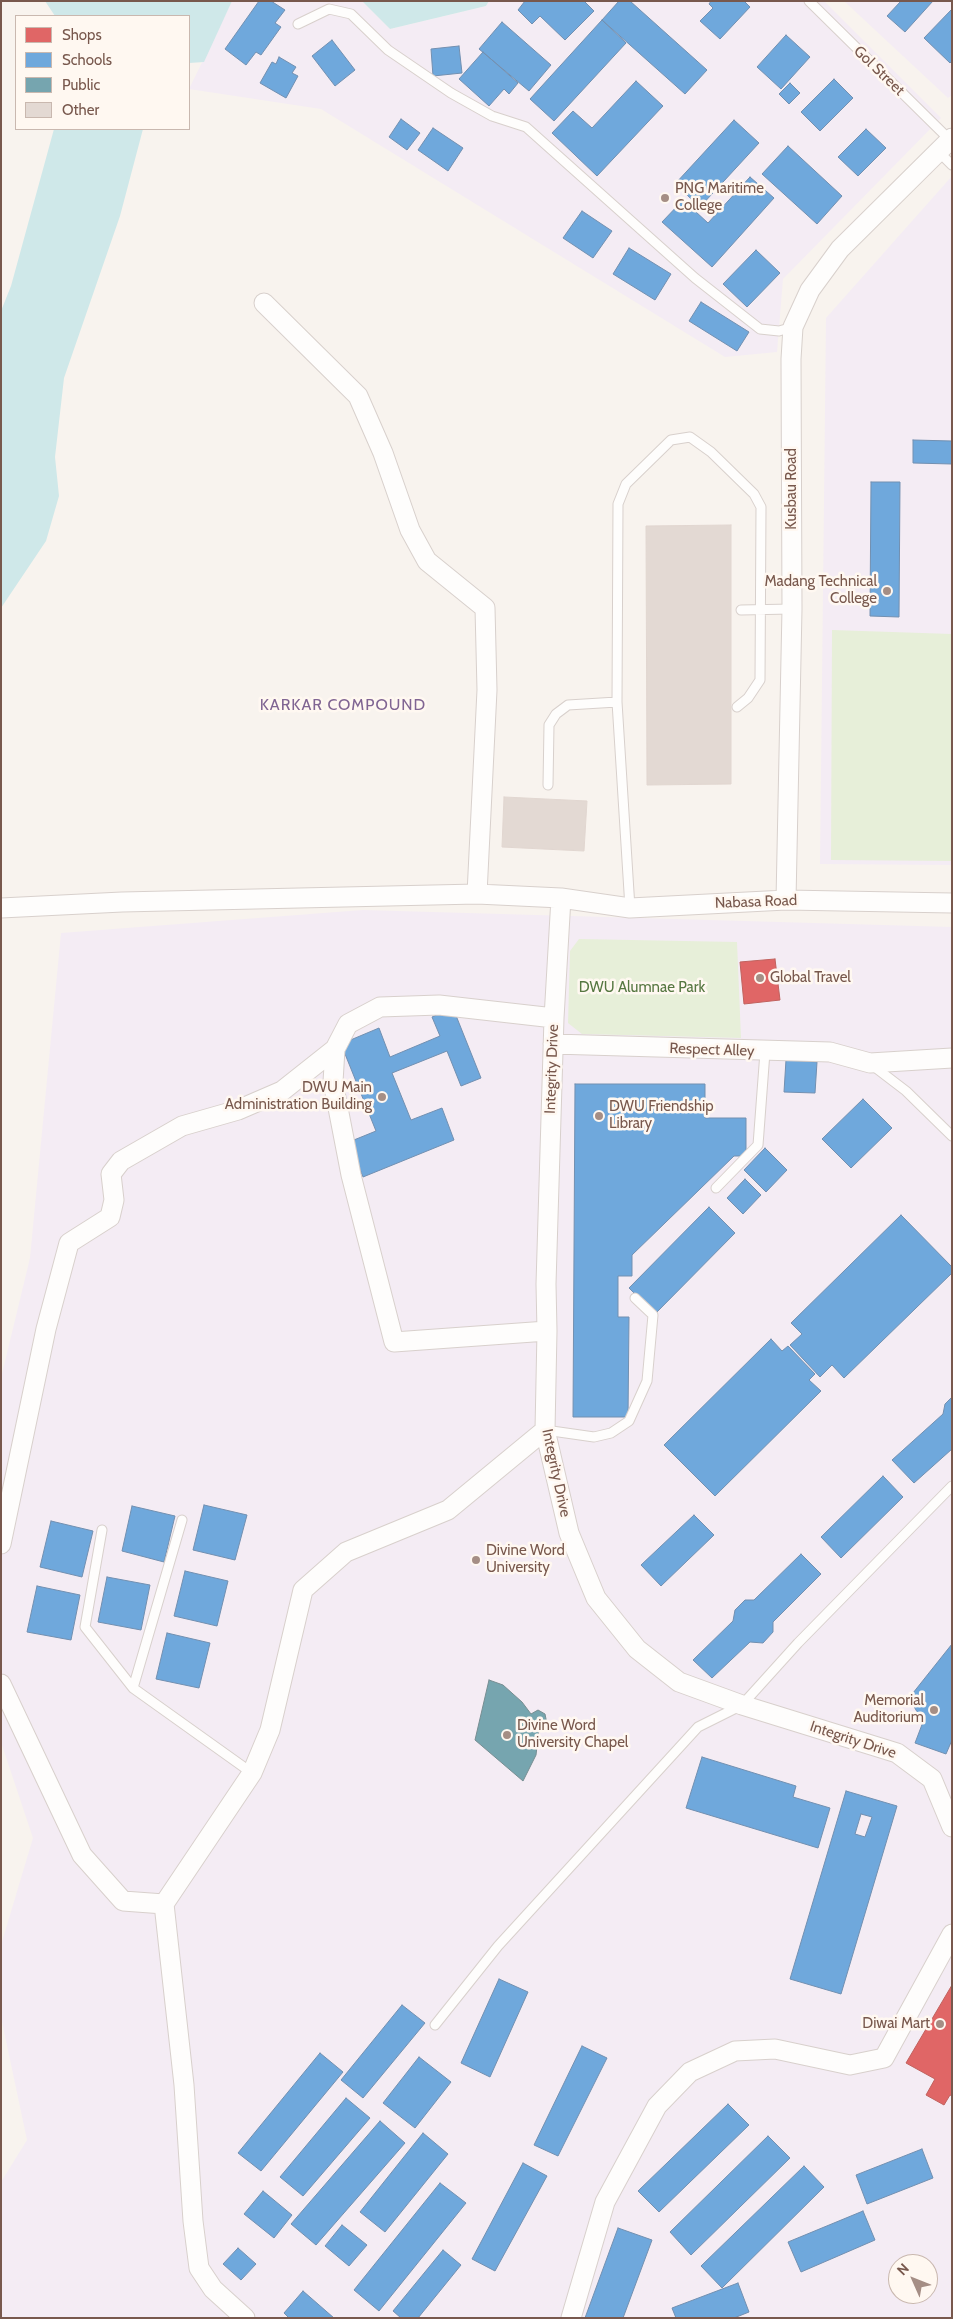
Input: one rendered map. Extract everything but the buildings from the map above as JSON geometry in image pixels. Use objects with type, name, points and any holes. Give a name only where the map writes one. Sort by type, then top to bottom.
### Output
[{"type":"street","name":"Kusbau Road","points":[[786,900],[792,609],[791,359],[793,327],[810,290],[840,248],[948,149]]},
{"type":"street","points":[[264,303],[358,396],[383,453],[410,530],[427,561],[486,608],[487,690],[477,894]]},
{"type":"street","name":"Nabasa Road","points":[[1,908],[122,902],[477,894],[561,898],[630,908],[786,900],[952,903]]},
{"type":"street","name":"Integrity Drive","points":[[561,898],[553,1044],[546,1284],[545,1430],[569,1533],[596,1598],[637,1650],[678,1682],[742,1705],[897,1752],[932,1779],[952,1827]]},
{"type":"street","points":[[547,1331],[394,1342],[351,1175],[332,1082],[335,1050],[348,1024],[380,1007],[439,1004],[554,1018]]},
{"type":"street","name":"Respect Alley","points":[[553,1044],[765,1052],[830,1052],[870,1063],[952,1058]]},
{"type":"street","points":[[1,1544],[46,1328],[69,1243],[110,1217],[114,1200],[111,1174],[121,1161],[182,1126],[238,1110],[282,1091],[335,1050]]},
{"type":"street","points":[[244,2318],[213,2288],[199,2268],[193,2221],[184,2085],[164,1904],[252,1773],[270,1730],[303,1590],[346,1552],[448,1510],[545,1430]]},
{"type":"street","points":[[1,1684],[82,1854],[123,1901],[164,1904]]},
{"type":"street","points":[[571,2318],[605,2202],[657,2106],[690,2072],[735,2051],[775,2049],[850,2065],[884,2058],[952,1934]]},
{"type":"lane","name":"Gol Street","points":[[808,1],[948,149]]},
{"type":"lane","points":[[298,24],[329,9],[351,14],[388,50],[451,93],[492,116],[526,127],[695,278],[760,329],[779,331],[793,327]]},
{"type":"lane","points":[[630,908],[617,702],[618,504],[626,484],[671,440],[690,437],[711,452],[754,494],[761,507],[760,680],[748,698],[736,707]]},
{"type":"lane","points":[[741,610],[792,609]]},
{"type":"lane","points":[[548,785],[549,724],[556,714],[568,705],[617,702]]},
{"type":"lane","points":[[716,1188],[758,1145],[765,1052]]},
{"type":"lane","points":[[870,1063],[906,1091],[952,1136]]},
{"type":"lane","points":[[545,1430],[594,1437],[611,1434],[629,1421],[647,1380],[653,1315],[635,1298]]},
{"type":"lane","points":[[435,2025],[498,1946],[698,1727],[742,1705],[798,1643],[952,1486]]},
{"type":"lane","points":[[133,1688],[182,1520]]},
{"type":"lane","points":[[102,1530],[84,1626],[133,1688],[252,1773]]},
{"type":"shaded area","name":"PNG Maritime College","points":[[232,1],[362,1],[390,29],[486,6],[489,1],[824,1],[941,118],[783,279],[777,352],[725,357],[321,109],[190,89]]},
{"type":"shaded area","points":[[844,1],[952,1],[952,95],[948,98]]},
{"type":"shaded area","name":"Madang Technical College","points":[[952,176],[952,865],[820,864],[826,318]]},
{"type":"shaded area","name":"Divine Word University","points":[[363,910],[952,927],[952,2318],[1,2318],[1,2182],[27,2140],[1,2017],[1,1945],[33,1838],[1,1742],[1,1378],[30,1258],[61,933]]},
{"type":"green space","points":[[832,630],[952,634],[952,861],[831,860]]},
{"type":"green space","name":"DWU Alumnae Park","points":[[579,939],[737,942],[741,1038],[582,1034],[568,1023],[570,951]]},
{"type":"water","points":[[45,1],[232,1],[204,62],[190,63],[190,15],[54,15]]},
{"type":"water","points":[[362,1],[489,1],[486,6],[390,29]]},
{"type":"water","points":[[54,130],[143,130],[120,216],[64,378],[55,457],[59,496],[46,541],[1,608],[1,311],[11,286]]},
{"type":"place","name":"PNG Maritime College","points":[[665,198]]},
{"type":"place","name":"Madang Technical College","points":[[887,591]]},
{"type":"place","name":"Global Travel","points":[[760,978]]},
{"type":"place","name":"DWU Main Administration Building","points":[[382,1097]]},
{"type":"place","name":"DWU Friendship Library","points":[[599,1116]]},
{"type":"place","name":"Divine Word University","points":[[476,1560]]},
{"type":"place","name":"Memorial Auditorium","points":[[934,1710]]},
{"type":"place","name":"Divine Word University Chapel","points":[[507,1735]]},
{"type":"place","name":"Diwai Mart","points":[[940,2024]]},
{"type":"district","name":"KARKAR COMPOUND","points":[[343,705]]}]
